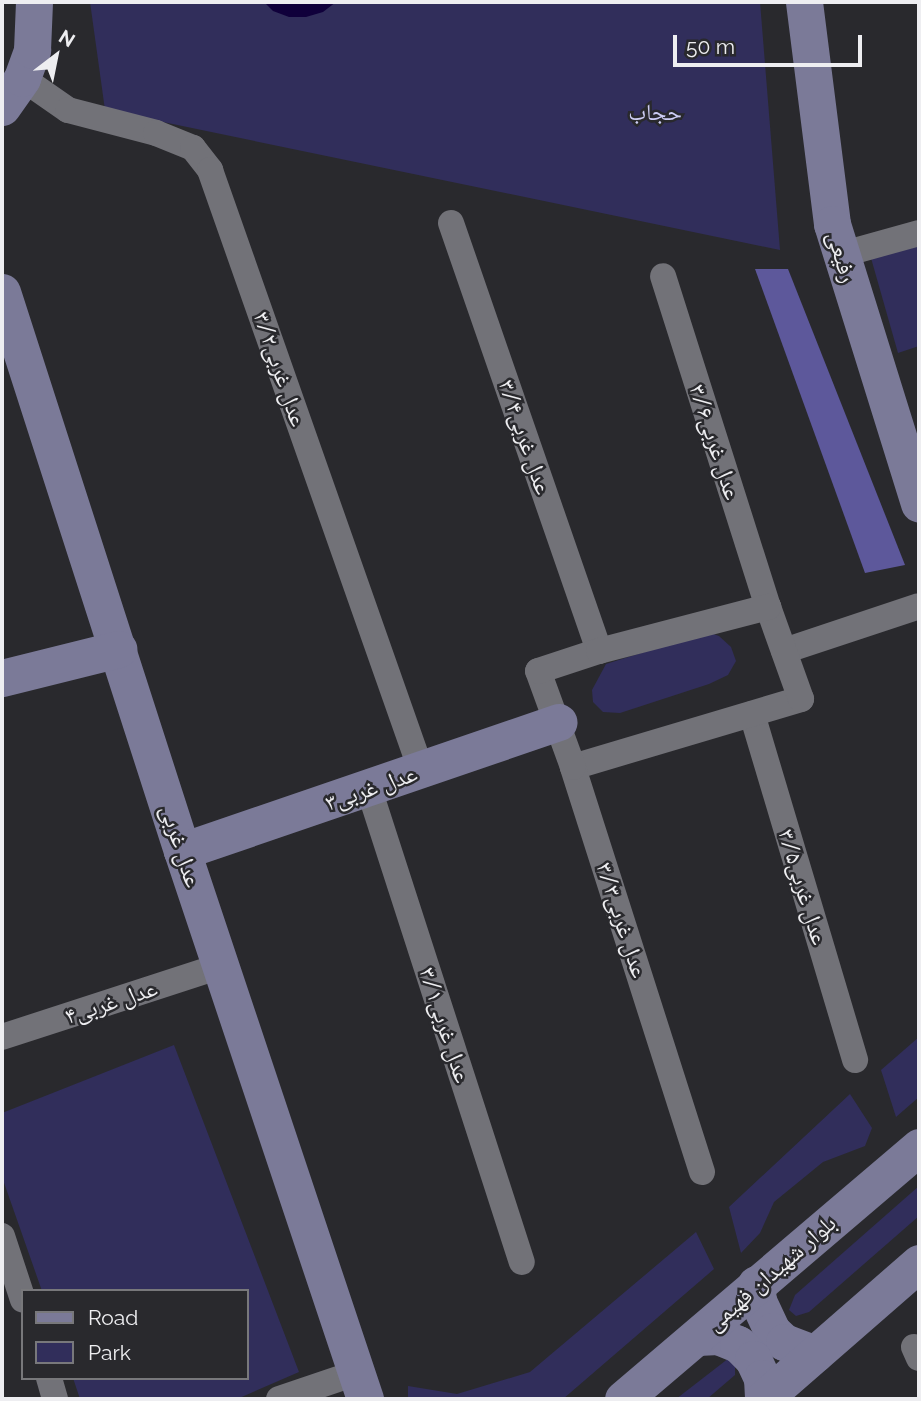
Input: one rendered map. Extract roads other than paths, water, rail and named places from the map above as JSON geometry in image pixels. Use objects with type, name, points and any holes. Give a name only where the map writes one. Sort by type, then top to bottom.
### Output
[{"type":"street","points":[[12,92],[32,50],[34,2]]},
{"type":"street","name":"رفیعی","points":[[804,2],[832,224],[919,504]]},
{"type":"street","name":"عدل غربی۳/۲","points":[[12,92],[68,110],[156,132],[193,148],[211,170],[421,770]]},
{"type":"street","name":"عدل غربی۳/۴","points":[[451,223],[599,651]]},
{"type":"street","points":[[840,255],[919,233]]},
{"type":"street","name":"عدل غربی۳/۶","points":[[663,276],[768,607],[801,699],[752,714]]},
{"type":"street","name":"عدل غربی","points":[[5,307],[182,851],[361,1386]]},
{"type":"street","points":[[783,651],[919,606]]},
{"type":"street","points":[[599,651],[768,607]]},
{"type":"street","points":[[2,678],[118,649]]},
{"type":"street","name":"عدل غربی۳/۳","points":[[599,651],[538,671],[573,767],[702,1171]]},
{"type":"street","points":[[573,767],[752,714]]},
{"type":"street","name":"عدل غربی۳/۵","points":[[752,714],[855,1060]]},
{"type":"street","name":"عدل غربی۳","points":[[182,851],[558,722]]},
{"type":"street","name":"عدل غربی۳/۱","points":[[369,789],[522,1262]]},
{"type":"street","name":"عدل غربی۴","points":[[2,1037],[221,966]]},
{"type":"street","name":"بلوار شهیدان فهیمی","points":[[623,1399],[919,1147]]},
{"type":"street","points":[[2,1236],[21,1294]]},
{"type":"street","points":[[763,1399],[919,1264]]},
{"type":"street","points":[[756,1284],[758,1301],[772,1331],[784,1342],[815,1354]]},
{"type":"street","points":[[697,1336],[718,1336],[738,1344],[753,1359],[762,1378],[763,1399]]},
{"type":"street","points":[[49,1380],[55,1399]]},
{"type":"street","points":[[279,1399],[361,1386]]},
{"type":"park label","name":"حجاب","points":[[655,112]]}]
